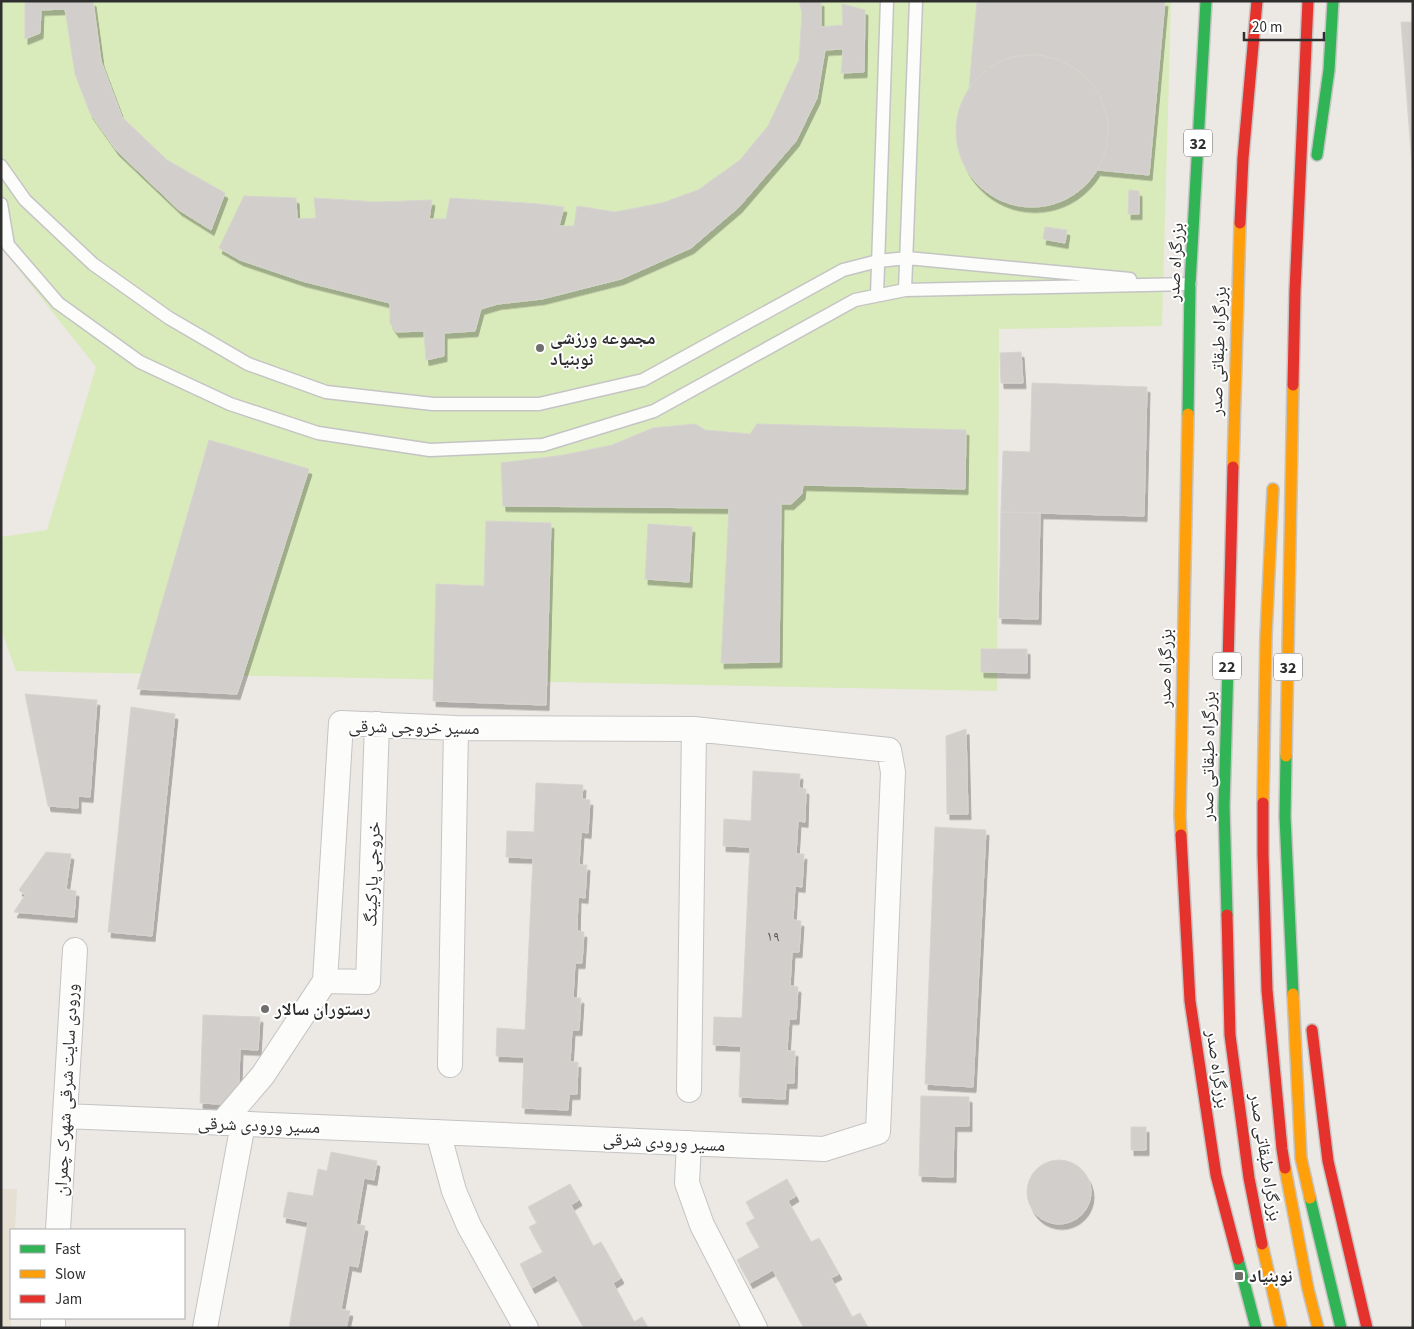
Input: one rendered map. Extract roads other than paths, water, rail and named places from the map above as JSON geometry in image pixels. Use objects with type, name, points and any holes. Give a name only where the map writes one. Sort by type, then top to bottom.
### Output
[{"type":"highway","name":"بزرگراه صدر","points":[[1206,1],[1190,284],[1180,816],[1190,1001],[1216,1175],[1256,1328]]},
{"type":"highway","name":"بزرگراه طبقاتی صدر","points":[[1257,1],[1243,158],[1230,542],[1224,807],[1230,1035],[1249,1178],[1281,1328]]},
{"type":"highway","name":"32","points":[[1308,1],[1294,325],[1285,817],[1301,1158],[1341,1328]]},
{"type":"highway","points":[[1315,168],[1329,70],[1333,1]]},
{"type":"highway","points":[[1190,284],[1191,60]]},
{"type":"highway","points":[[1294,325],[1310,207]]},
{"type":"highway","name":"بزرگراه طبقاتی صدر","points":[[1274,477],[1266,626],[1264,734],[1267,990],[1282,1149],[1308,1289],[1318,1328]]},
{"type":"highway","points":[[1285,817],[1303,964]]},
{"type":"highway","points":[[1311,1023],[1328,1161],[1367,1328]]},
{"type":"street","name":"مسیر خروجی شرقی","points":[[326,981],[341,723],[456,728],[694,729],[889,750]]},
{"type":"street","name":"خروجی پارکینگ","points":[[326,981],[368,982],[377,724]]},
{"type":"street","points":[[450,1065],[456,728]]},
{"type":"street","points":[[689,1090],[694,729]]},
{"type":"street","name":"مسیر ورودی شرقی","points":[[65,1116],[824,1149],[878,1132],[893,772],[889,750]]},
{"type":"street","name":"ورودی سایت شرقی شهرک چمران","points":[[58,1229],[75,950]]},
{"type":"street","points":[[205,1328],[232,1123],[326,981]]},
{"type":"street","points":[[438,1132],[454,1191],[468,1226],[526,1328]]},
{"type":"street","points":[[689,1144],[687,1183],[702,1225],[755,1328]]},
{"type":"lane","points":[[877,295],[888,1]]},
{"type":"lane","points":[[905,290],[916,1]]},
{"type":"lane","points":[[1,166],[25,200],[93,264],[169,318],[248,364],[326,392],[433,404],[539,404],[643,380],[843,270],[878,262],[907,258],[1190,284]]},
{"type":"lane","points":[[1,204],[8,245],[58,304],[140,362],[230,404],[318,434],[430,450],[543,446],[654,411],[855,300],[877,295],[905,290],[1190,284]]},
{"type":"place","name":"مجموعه ورزشی نوبنیاد","points":[[540,348]]},
{"type":"place","name":"رستوران سالار","points":[[265,1009]]},
{"type":"place","name":"نوبنیاد","points":[[1239,1276]]}]
